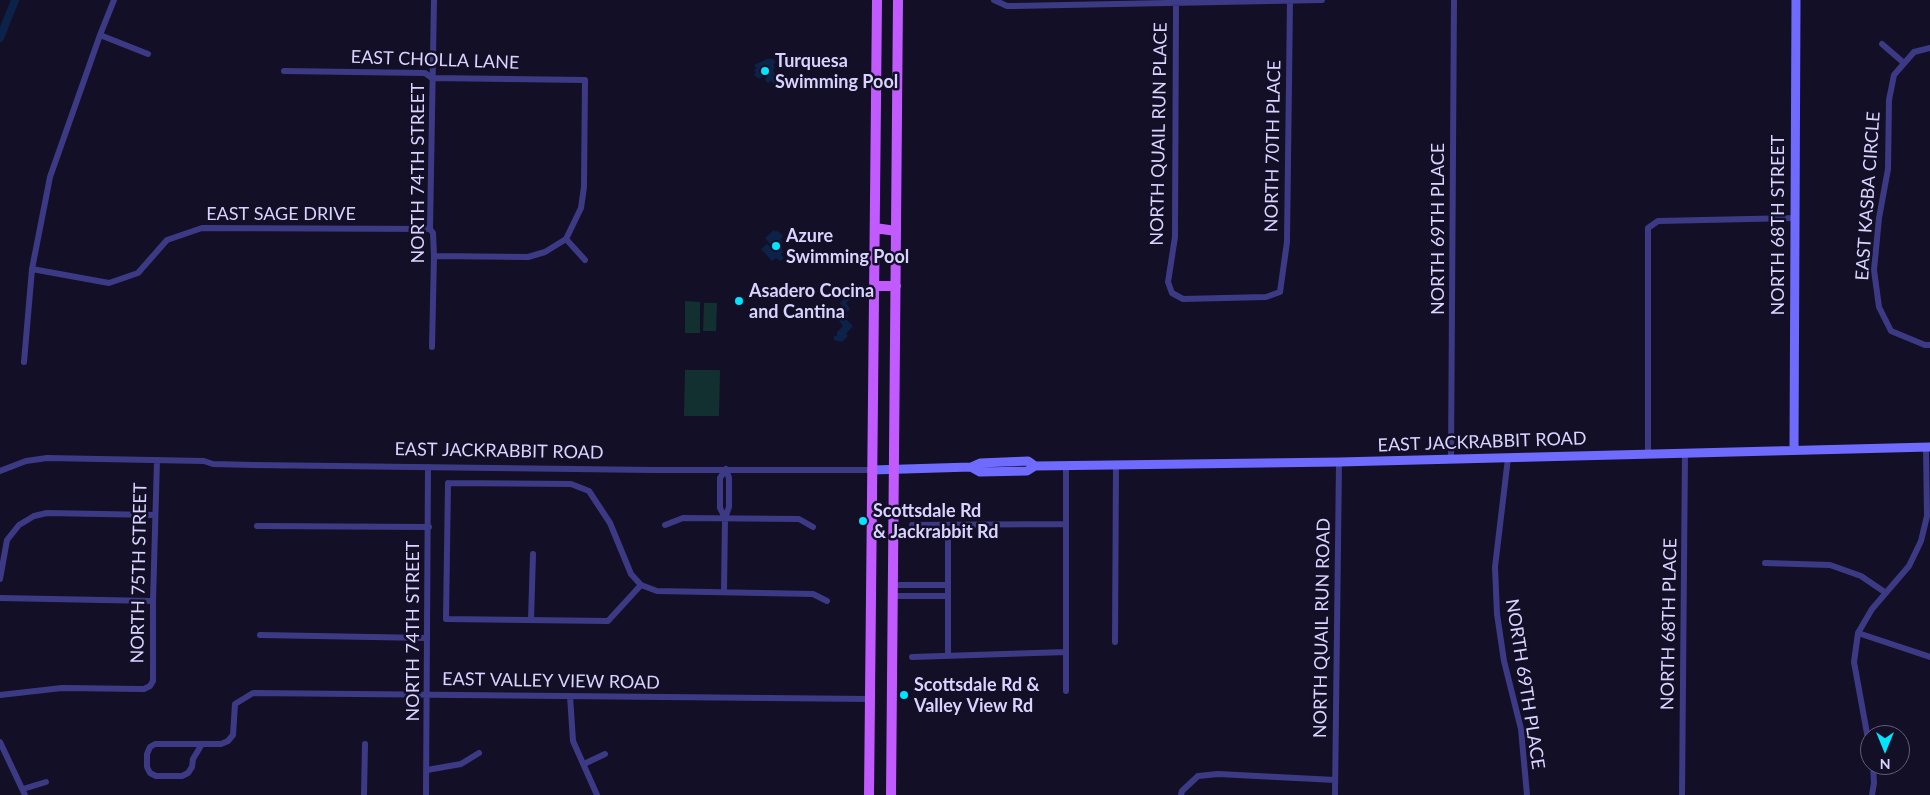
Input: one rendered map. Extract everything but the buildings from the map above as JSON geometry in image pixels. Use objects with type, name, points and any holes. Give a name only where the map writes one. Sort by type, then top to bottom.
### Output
[{"type":"main road","points":[[869,795],[877,0]]},
{"type":"main road","points":[[891,795],[898,0]]},
{"type":"main road","points":[[875,228],[896,231]]},
{"type":"main road","points":[[874,286],[896,286]]},
{"type":"street","points":[[24,362],[32,270],[50,177],[114,0]]},
{"type":"street","name":"NORTH 74TH STREET","points":[[432,346],[434,256],[433,233],[430,229],[434,0]]},
{"type":"street","points":[[994,0],[1007,6],[1066,2],[1176,4],[1322,0]]},
{"type":"street","name":"NORTH 69TH PLACE","points":[[1450,458],[1454,0]]},
{"type":"street","name":"NORTH 68TH STREET","points":[[1794,450],[1796,0]]},
{"type":"street","name":"NORTH 70TH PLACE","points":[[1172,293],[1183,299],[1266,297],[1280,292],[1288,242],[1290,1]]},
{"type":"street","name":"NORTH QUAIL RUN PLACE","points":[[1172,293],[1168,282],[1175,237],[1176,4]]},
{"type":"street","points":[[100,35],[148,54]]},
{"type":"street","points":[[1882,44],[1904,63]]},
{"type":"street","name":"EAST KASBA CIRCLE","points":[[1930,48],[1914,52],[1894,75],[1889,100],[1888,169],[1878,218],[1874,270],[1878,307],[1891,331],[1930,345]]},
{"type":"street","name":"EAST CHOLLA LANE","points":[[284,71],[425,73],[432,78],[585,80],[584,186],[581,208],[566,239]]},
{"type":"street","points":[[1648,454],[1648,228],[1658,221],[1794,218]]},
{"type":"street","name":"EAST SAGE DRIVE","points":[[32,270],[109,283],[138,273],[167,240],[202,228],[430,229]]},
{"type":"street","points":[[434,256],[528,257],[545,252],[566,239],[585,260]]},
{"type":"street","points":[[1865,725],[1854,662],[1858,633],[1872,609],[1909,566],[1921,541],[1928,516],[1928,447]]},
{"type":"street","name":"EAST JACKRABBIT ROAD","points":[[0,471],[26,460],[48,458],[204,461],[213,464],[229,465],[653,470],[872,470],[971,468],[980,463],[1028,461],[1035,466],[1339,462],[1928,447]]},
{"type":"street","name":"NORTH 68TH PLACE","points":[[1682,795],[1685,453]]},
{"type":"street","name":"NORTH 69TH PLACE","points":[[1508,458],[1494,567],[1496,614],[1504,661],[1521,729],[1527,795]]},
{"type":"street","name":"NORTH 75TH STREET","points":[[0,695],[62,688],[144,689],[150,686],[153,681],[152,601],[156,460]]},
{"type":"street","name":"NORTH QUAIL RUN ROAD","points":[[1335,795],[1339,462]]},
{"type":"street","points":[[1114,642],[1116,465]]},
{"type":"street","name":"NORTH 74TH STREET","points":[[426,795],[428,466]]},
{"type":"street","points":[[1066,466],[1066,691]]},
{"type":"street","points":[[724,592],[725,518],[720,508],[720,478],[726,469]]},
{"type":"street","points":[[641,585],[608,621],[446,619],[448,483],[571,484],[589,491],[610,523],[632,574],[641,585],[657,591],[813,594],[827,601]]},
{"type":"street","points":[[0,579],[7,540],[19,525],[34,516],[47,513],[154,514]]},
{"type":"street","points":[[665,525],[683,518],[725,518],[799,519],[813,527]]},
{"type":"street","points":[[912,525],[1065,524]]},
{"type":"street","points":[[257,526],[428,527]]},
{"type":"street","points":[[948,526],[948,655]]},
{"type":"street","points":[[531,620],[533,554]]},
{"type":"street","points":[[1765,563],[1830,565],[1861,576],[1886,593]]},
{"type":"street","points":[[893,590],[948,585]]},
{"type":"street","points":[[893,590],[948,596]]},
{"type":"street","points":[[0,598],[152,601]]},
{"type":"street","points":[[1858,633],[1930,657]]},
{"type":"street","points":[[260,635],[427,638]]},
{"type":"street","points":[[912,657],[1066,652]]},
{"type":"street","name":"EAST VALLEY VIEW ROAD","points":[[202,744],[221,744],[228,741],[233,735],[234,704],[253,693],[870,699]]},
{"type":"street","points":[[570,696],[573,741],[597,795]]},
{"type":"street","points":[[0,742],[24,792],[46,782]]},
{"type":"street","points":[[155,744],[202,744],[193,759],[192,767],[188,773],[182,776],[156,776],[150,773],[147,767],[147,754],[150,747],[155,744]]},
{"type":"street","points":[[364,795],[365,744]]},
{"type":"street","points":[[426,770],[461,764],[479,753]]},
{"type":"street","points":[[584,764],[604,754]]},
{"type":"street","points":[[1181,793],[1198,776],[1218,774],[1335,780]]},
{"type":"street","points":[[1872,795],[1874,775]]},
{"type":"green space","points":[[685,301],[700,302],[700,333],[685,333]]},
{"type":"green space","points":[[704,303],[717,303],[716,331],[703,331]]},
{"type":"green space","points":[[685,370],[720,370],[719,416],[684,416]]},
{"type":"water","name":"Turquesa Swimming Pool","points":[[767,59],[773,59],[776,62],[773,65],[775,67],[773,70],[779,80],[775,85],[771,81],[768,83],[765,80],[767,77],[764,75],[759,79],[754,75],[756,73],[754,70],[757,68],[754,65]]},
{"type":"water","name":"Azure Swimming Pool","points":[[774,230],[776,232],[777,230],[783,236],[780,239],[783,242],[780,244],[783,252],[781,254],[784,258],[780,261],[776,258],[772,261],[761,249],[767,244],[771,245],[765,238]]},
{"type":"water","points":[[848,295],[851,298],[846,303],[850,309],[846,313],[848,316],[846,319],[853,326],[846,334],[848,336],[842,342],[834,340],[834,336],[837,336],[837,332],[843,326],[837,318],[834,318],[834,312],[840,312],[844,309],[840,303]]},
{"type":"waterway","points":[[0,38],[15,0]]},
{"type":"place","name":"Turquesa Swimming Pool","points":[[765,71]]},
{"type":"place","name":"Azure Swimming Pool","points":[[776,246]]},
{"type":"place","name":"Asadero Cocina and Cantina","points":[[739,301]]},
{"type":"place","name":"Scottsdale Rd & Jackrabbit Rd","points":[[863,521]]},
{"type":"place","name":"Scottsdale Rd & Valley View Rd","points":[[904,695]]}]
